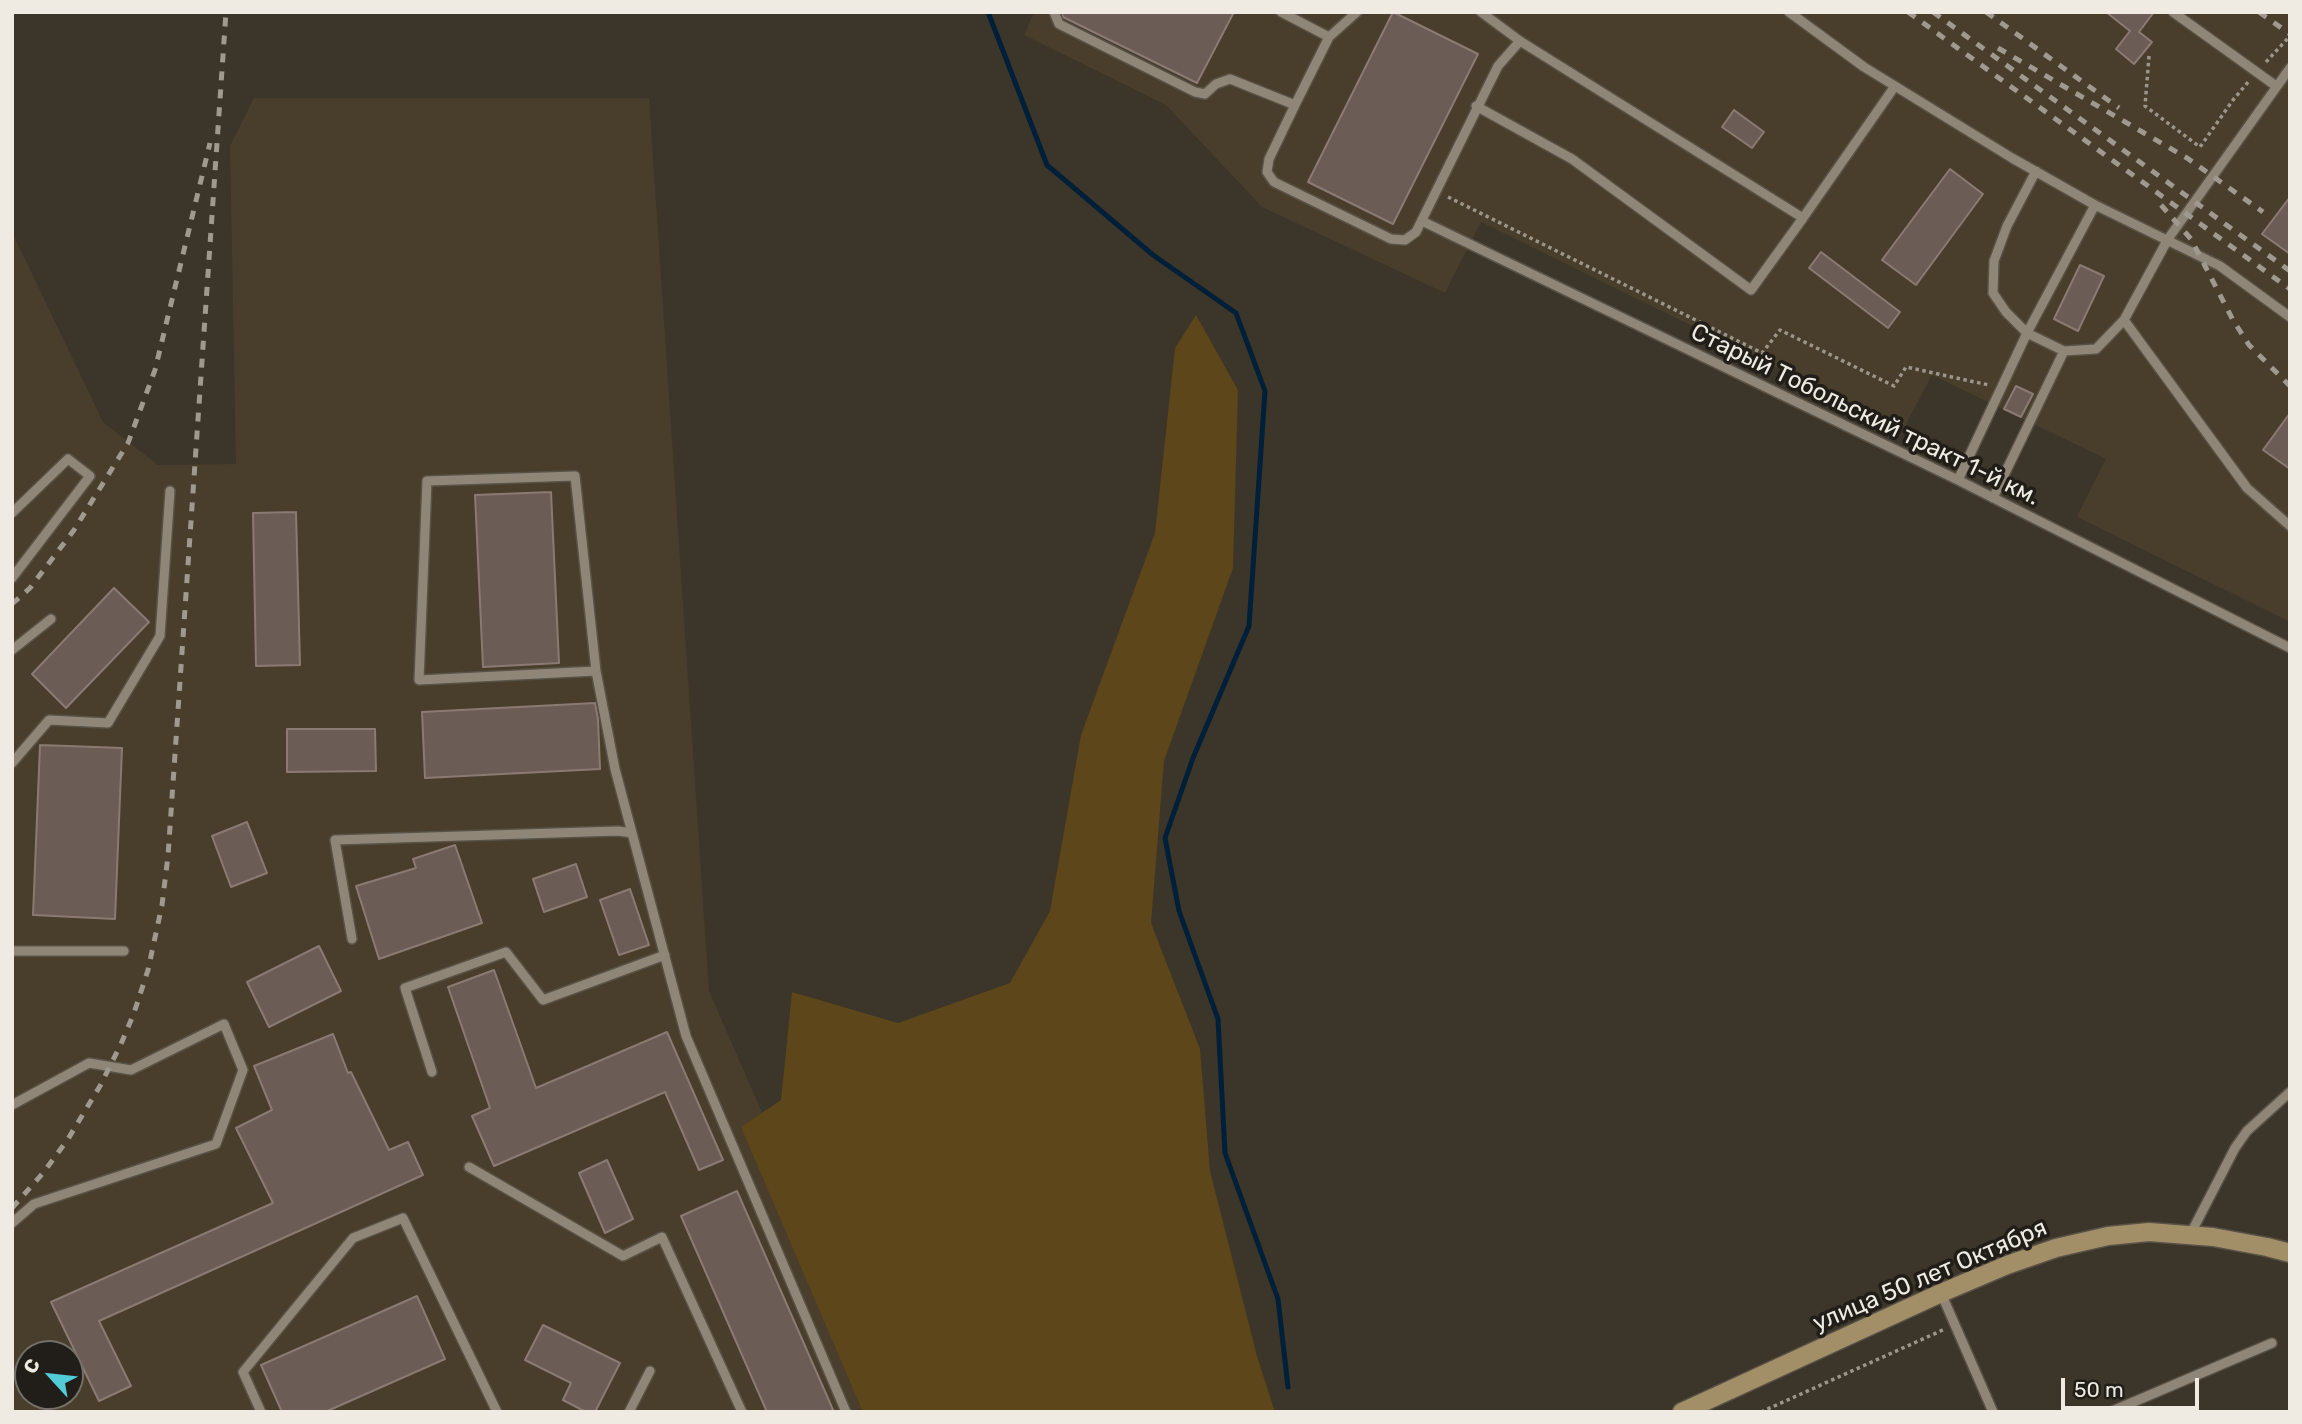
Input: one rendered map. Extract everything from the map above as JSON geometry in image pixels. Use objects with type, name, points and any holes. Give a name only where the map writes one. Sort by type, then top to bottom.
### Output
[{"type":"main road","name":"улица 50 лет Октября","points":[[1682,1412],[1941,1293],[2056,1248],[2128,1233],[2190,1234],[2290,1253]]},
{"type":"lane","points":[[1054,12],[1059,24],[1195,92],[1205,94],[1216,84],[1230,79],[1295,105]]},
{"type":"lane","points":[[1281,12],[1329,37]]},
{"type":"lane","points":[[1357,12],[1329,37],[1269,159],[1267,172],[1275,182],[1391,240],[1405,240],[1416,232],[1476,106],[1498,66],[1520,41]]},
{"type":"lane","points":[[1481,12],[1520,41],[1803,218]]},
{"type":"lane","points":[[1788,12],[1895,86],[2095,205],[2220,266],[2290,317]]},
{"type":"lane","points":[[2172,12],[2276,86]]},
{"type":"lane","points":[[2036,171],[2007,226],[1994,261],[1993,293],[2006,312],[2027,333],[2064,351],[2096,349],[2124,320],[2168,239],[2290,68]]},
{"type":"lane","points":[[1476,106],[1572,159],[1751,290],[1895,86]]},
{"type":"lane","points":[[1958,480],[2027,333],[2095,205]]},
{"type":"lane","name":"Старый Тобольский тракт 1-й км.","points":[[1422,221],[1958,480],[2290,648]]},
{"type":"lane","points":[[2124,320],[2247,488],[2290,526]]},
{"type":"lane","points":[[1993,498],[2064,351]]},
{"type":"lane","points":[[12,513],[68,459],[90,476],[12,578]]},
{"type":"lane","points":[[596,671],[419,680],[427,481],[575,476],[596,671],[615,769],[686,1036],[846,1412]]},
{"type":"lane","points":[[12,763],[49,719],[108,723],[160,636],[170,491]]},
{"type":"lane","points":[[12,650],[51,619]]},
{"type":"lane","points":[[352,939],[335,841],[618,831],[632,833]]},
{"type":"lane","points":[[12,951],[124,951]]},
{"type":"lane","points":[[432,1072],[405,988],[506,952],[543,1000],[664,955]]},
{"type":"lane","points":[[12,1105],[89,1063],[131,1070],[224,1024],[243,1070],[216,1144],[34,1204],[12,1223]]},
{"type":"lane","points":[[2190,1234],[2235,1147],[2247,1131],[2290,1092]]},
{"type":"lane","points":[[469,1167],[623,1256],[662,1237],[742,1412]]},
{"type":"lane","points":[[261,1412],[243,1372],[353,1238],[403,1218],[497,1412]]},
{"type":"lane","points":[[1941,1293],[1993,1412]]},
{"type":"lane","points":[[2110,1412],[2272,1343]]},
{"type":"lane","points":[[629,1412],[650,1371]]},
{"type":"path","points":[[2149,56],[2145,106],[2200,147],[2233,100],[2290,36]]},
{"type":"path","points":[[1436,191],[1762,353],[1780,330],[1894,386],[1906,367],[2001,387]]},
{"type":"path","points":[[1761,1412],[1955,1325]]},
{"type":"shaded area","points":[[1034,12],[2290,12],[2290,622],[2077,517],[2106,459],[1932,375],[1903,430],[1481,222],[1445,293],[1262,207],[1166,105],[1024,35]]},
{"type":"shaded area","points":[[254,98],[649,98],[709,991],[893,1412],[12,1412],[12,232],[103,422],[158,465],[236,464],[230,146]]},
{"type":"shaded area","points":[[1196,315],[1238,390],[1233,568],[1164,761],[1151,923],[1200,1049],[1210,1171],[1257,1356],[1275,1412],[863,1412],[741,1127],[781,1100],[792,992],[898,1023],[1010,983],[1050,911],[1081,735],[1155,533],[1175,348]]},
{"type":"building","points":[[1062,12],[1234,12],[1197,83],[1063,17]]},
{"type":"building","points":[[1393,12],[1478,54],[1393,224],[1308,182]]},
{"type":"building","points":[[2106,12],[2154,12],[2139,32],[2152,42],[2134,64],[2116,49],[2130,31]]},
{"type":"building","points":[[1734,110],[1764,132],[1752,148],[1722,127]]},
{"type":"building","points":[[1950,169],[1983,194],[1916,285],[1882,260]]},
{"type":"building","points":[[2290,197],[2290,254],[2262,234]]},
{"type":"building","points":[[1821,252],[1900,312],[1888,328],[1809,268]]},
{"type":"building","points":[[2080,265],[2104,276],[2078,331],[2054,319]]},
{"type":"building","points":[[2016,386],[2033,394],[2021,417],[2004,409]]},
{"type":"building","points":[[2290,413],[2290,469],[2263,450]]},
{"type":"building","points":[[551,492],[559,663],[483,667],[475,495]]},
{"type":"building","points":[[296,512],[300,665],[256,666],[253,513]]},
{"type":"building","points":[[114,588],[149,622],[66,708],[32,674]]},
{"type":"building","points":[[595,703],[600,769],[425,778],[422,712]]},
{"type":"building","points":[[287,729],[375,729],[376,771],[287,772]]},
{"type":"building","points":[[40,745],[122,748],[115,919],[33,915]]},
{"type":"building","points":[[247,822],[267,873],[231,887],[212,836]]},
{"type":"building","points":[[455,845],[482,923],[379,959],[356,886],[416,868],[413,859]]},
{"type":"building","points":[[576,864],[587,897],[544,912],[533,879]]},
{"type":"building","points":[[630,889],[649,945],[619,955],[600,900]]},
{"type":"building","points":[[319,946],[341,991],[269,1027],[247,982]]},
{"type":"building","points":[[494,970],[536,1088],[667,1032],[723,1160],[699,1170],[665,1092],[494,1166],[472,1116],[490,1108],[448,987]]},
{"type":"building","points":[[333,1034],[348,1073],[351,1072],[389,1150],[408,1142],[423,1175],[99,1321],[131,1386],[99,1401],[84,1370],[84,1340],[69,1340],[51,1302],[273,1203],[236,1128],[272,1110],[254,1066]]},
{"type":"building","points":[[607,1160],[633,1219],[605,1233],[579,1173]]},
{"type":"building","points":[[737,1191],[834,1412],[767,1412],[681,1216]]},
{"type":"building","points":[[417,1296],[445,1359],[325,1412],[282,1412],[261,1365]]},
{"type":"building","points":[[543,1325],[620,1363],[595,1412],[586,1412],[563,1400],[571,1383],[525,1360]]},
{"type":"waterway","points":[[988,12],[1047,165],[1153,255],[1236,313],[1265,391],[1249,626],[1193,758],[1165,838],[1179,911],[1218,1019],[1225,1153],[1278,1299],[1288,1387]]},
{"type":"railway","points":[[12,1208],[68,1139],[100,1086],[121,1044],[148,970],[162,905],[168,856],[226,12]]},
{"type":"railway","points":[[1908,12],[2290,289]]},
{"type":"railway","points":[[1933,12],[2290,271]]},
{"type":"railway","points":[[1986,12],[2119,108]]},
{"type":"railway","points":[[2259,12],[2290,34]]},
{"type":"railway","points":[[1998,48],[2187,158],[2263,212]]},
{"type":"railway","points":[[12,604],[30,588],[74,530],[128,443],[155,370],[210,143]]},
{"type":"railway","points":[[2161,205],[2191,239],[2249,345],[2290,386]]}]
